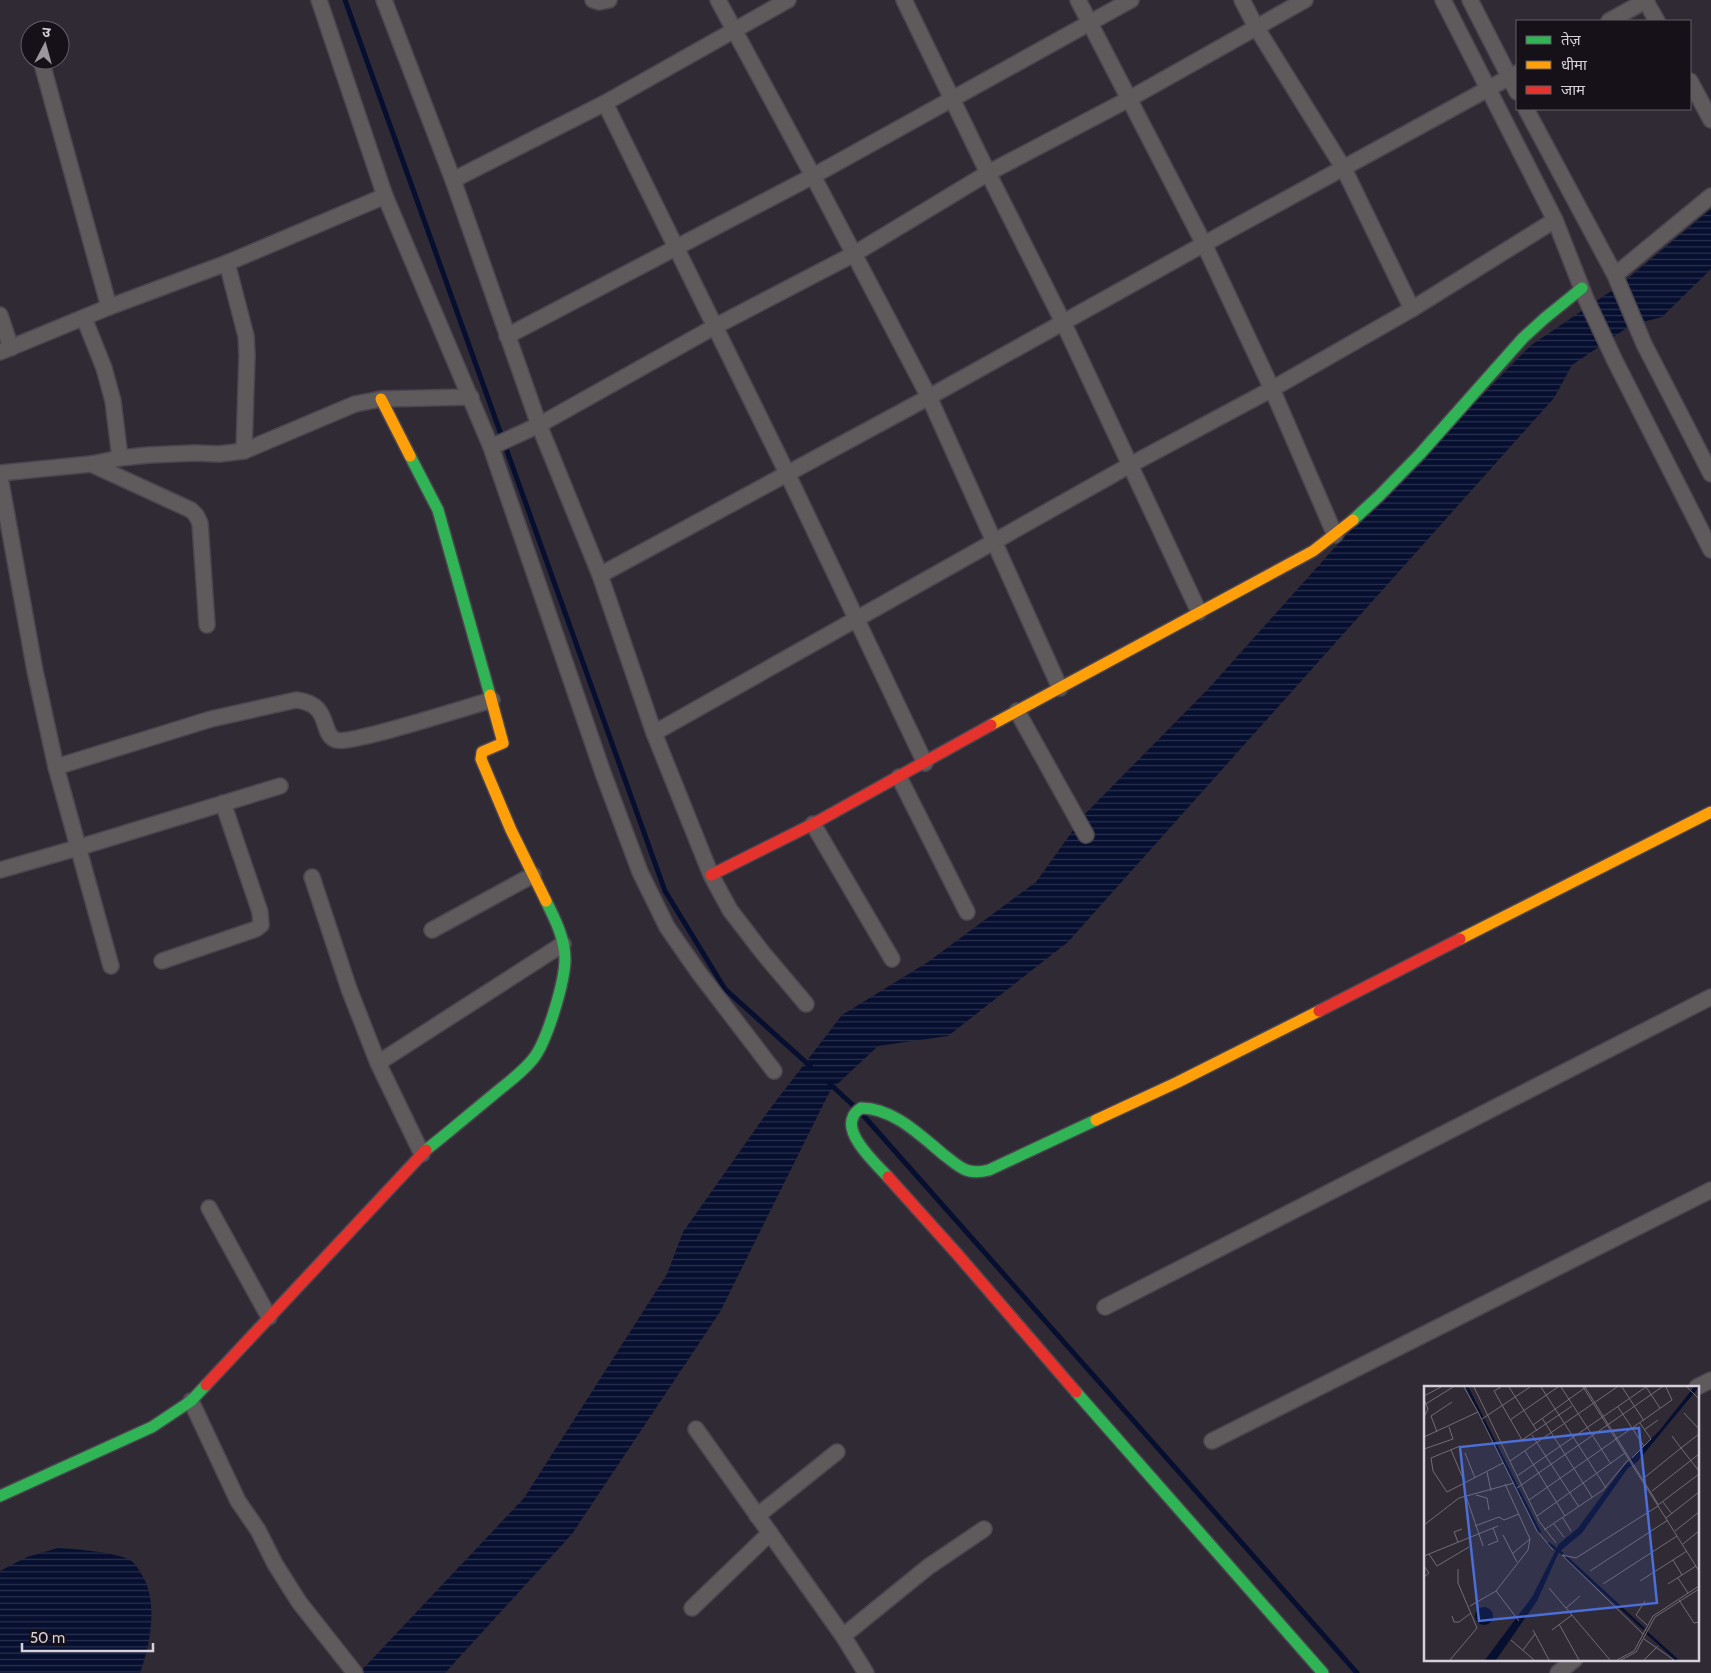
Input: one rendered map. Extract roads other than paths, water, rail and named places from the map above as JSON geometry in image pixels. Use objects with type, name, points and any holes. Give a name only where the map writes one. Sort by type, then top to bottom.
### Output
[{"type":"street","points":[[319,0],[385,196],[472,397],[495,445],[603,773],[648,890],[667,927],[774,1071]]},
{"type":"street","points":[[384,0],[453,180],[538,425],[600,575],[654,733],[711,875],[730,910],[806,1004]]},
{"type":"street","points":[[593,0],[599,2],[610,0]]},
{"type":"street","points":[[718,0],[929,397],[1060,688]]},
{"type":"street","points":[[453,180],[605,103],[788,0]]},
{"type":"street","points":[[904,0],[988,174],[1063,322],[1199,612]]},
{"type":"street","points":[[1078,0],[1204,244],[1272,389],[1335,535]]},
{"type":"street","points":[[507,336],[813,176],[1131,0]]},
{"type":"street","points":[[1242,0],[1256,27],[1344,169],[1412,309]]},
{"type":"street","points":[[495,445],[538,425],[714,327],[854,254],[988,174],[1129,99],[1305,0]]},
{"type":"street","points":[[1444,0],[1487,89],[1555,220],[1584,294],[1615,361],[1711,550]]},
{"type":"street","points":[[1470,0],[1513,75],[1516,88]]},
{"type":"street","points":[[1611,20],[1646,0],[1656,20]]},
{"type":"street","points":[[44,70],[109,307]]},
{"type":"street","points":[[600,575],[929,397],[1513,75]]},
{"type":"street","points":[[1691,83],[1711,120]]},
{"type":"street","points":[[605,103],[787,473],[925,763]]},
{"type":"street","points":[[1527,110],[1615,275],[1644,344],[1711,474]]},
{"type":"street","points":[[0,315],[5,350],[109,307],[227,263],[385,196]]},
{"type":"street","points":[[1615,275],[1711,196]]},
{"type":"street","points":[[654,733],[1130,465],[1272,389],[1412,309],[1555,220]]},
{"type":"street","points":[[227,263],[246,336],[244,451]]},
{"type":"street","points":[[711,875],[813,824],[1017,710],[1313,551],[1364,510],[1435,437],[1534,328],[1584,294]]},
{"type":"street","points":[[84,318],[104,368],[113,400],[120,458]]},
{"type":"street","points":[[0,473],[91,464],[149,455],[219,454],[244,451],[335,411],[356,404],[381,399],[472,397]]},
{"type":"street","points":[[0,1496],[152,1427],[190,1401],[422,1154],[492,1098],[533,1059],[542,1045],[558,998],[565,960],[563,944],[555,919],[511,830],[481,759],[482,752],[503,743],[492,700],[438,510],[381,399]]},
{"type":"street","points":[[91,464],[191,510],[196,515],[200,523],[207,625]]},
{"type":"street","points":[[0,477],[35,671],[56,767],[111,966]]},
{"type":"street","points":[[56,767],[211,719],[296,700],[307,701],[316,706],[331,737],[344,741],[376,734],[492,700]]},
{"type":"street","points":[[1017,710],[1086,835]]},
{"type":"street","points":[[900,777],[967,912]]},
{"type":"street","points":[[0,870],[280,786]]},
{"type":"street","points":[[162,961],[261,926],[260,912],[224,803]]},
{"type":"street","points":[[1323,1673],[1052,1365],[958,1255],[862,1148],[853,1133],[851,1122],[860,1108],[881,1110],[900,1121],[956,1165],[977,1173],[989,1170],[1178,1082],[1711,812]]},
{"type":"street","points":[[813,824],[892,959]]},
{"type":"street","points":[[432,930],[534,876]]},
{"type":"street","points":[[312,877],[349,989],[378,1063],[422,1154]]},
{"type":"street","points":[[378,1063],[563,944]]},
{"type":"street","points":[[1106,1307],[1711,997]]},
{"type":"street","points":[[1212,1441],[1711,1190]]},
{"type":"street","points":[[208,1208],[269,1317]]},
{"type":"street","points":[[1698,1386],[1711,1380]]},
{"type":"street","points":[[190,1401],[238,1501],[258,1530],[275,1564],[299,1602],[355,1673]]},
{"type":"street","points":[[696,1430],[843,1636],[866,1673]]},
{"type":"street","points":[[757,1516],[837,1452]]},
{"type":"street","points":[[843,1636],[928,1567],[984,1529]]},
{"type":"street","points":[[692,1608],[770,1533]]},
{"type":"street","points":[[1558,1673],[1573,1660]]},
{"type":"water","points":[[1711,209],[1711,269],[1662,317],[1631,325],[1572,365],[1554,398],[1068,942],[948,1036],[878,1046],[830,1091],[720,1312],[572,1534],[445,1673],[359,1673],[524,1498],[667,1274],[683,1232],[769,1110],[842,1015],[928,962],[1036,882],[1084,815],[1209,688],[1337,545],[1530,346],[1620,285]]},
{"type":"water","points":[[58,1548],[95,1551],[115,1555],[130,1560],[137,1567],[146,1583],[150,1595],[151,1608],[150,1635],[140,1673],[0,1673],[0,1571],[27,1557]]},
{"type":"waterway","points":[[345,0],[665,891],[725,989],[810,1066]]},
{"type":"waterway","points":[[829,1083],[856,1108]]},
{"type":"waterway","points":[[862,1114],[1357,1673]]}]
